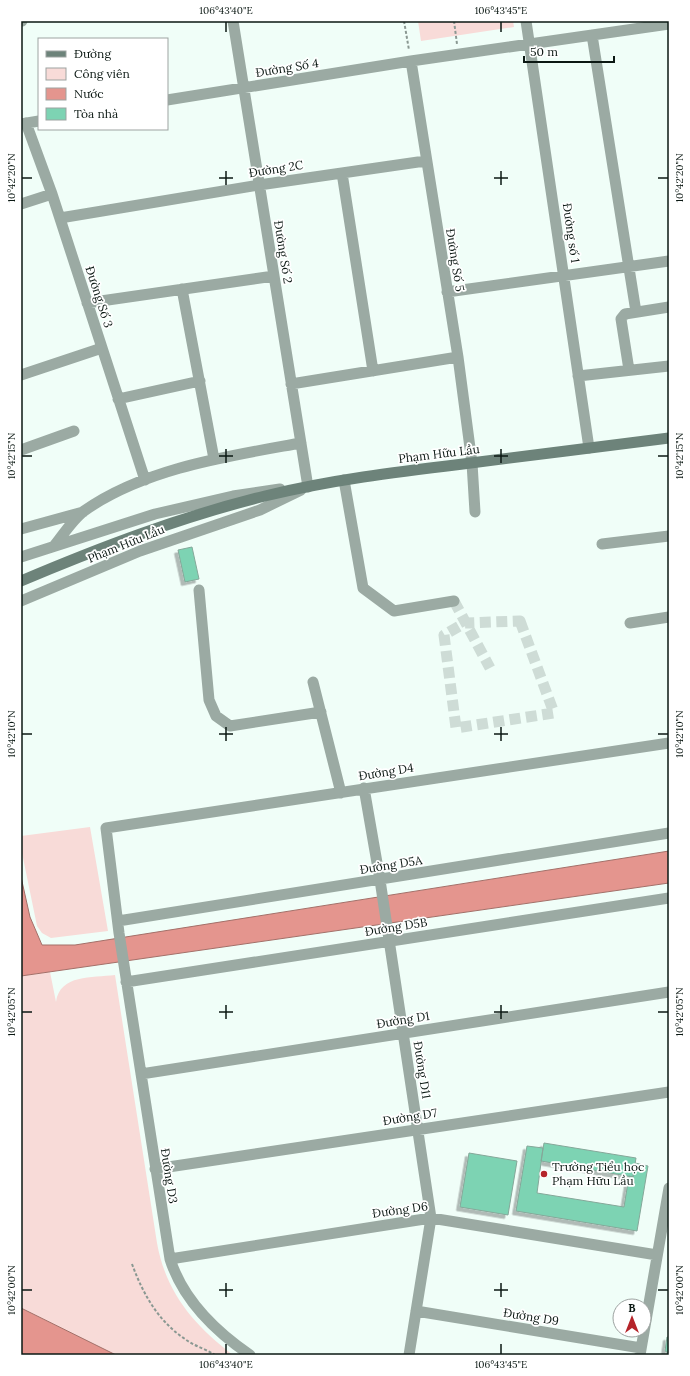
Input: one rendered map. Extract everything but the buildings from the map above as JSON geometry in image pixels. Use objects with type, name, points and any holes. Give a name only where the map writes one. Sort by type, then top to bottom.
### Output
[{"type":"main road","name":"Phạm Hữu Lầu","points":[[21,581],[135,535],[223,507],[308,487],[344,480],[669,438]]},
{"type":"street","name":"Đường Số 2","points":[[233,21],[308,487]]},
{"type":"street","name":"Đường số 1","points":[[526,21],[589,448]]},
{"type":"street","points":[[411,61],[669,24]]},
{"type":"street","points":[[592,35],[636,312]]},
{"type":"street","name":"Đường Số 4","points":[[168,100],[411,61]]},
{"type":"street","name":"Đường Số 5","points":[[411,61],[425,161],[458,358],[472,463],[475,512]]},
{"type":"street","points":[[24,124],[38,121]]},
{"type":"street","name":"Đường Số 3","points":[[24,124],[52,194],[145,480]]},
{"type":"street","name":"Đường 2C","points":[[60,218],[259,185],[425,161]]},
{"type":"street","points":[[342,173],[373,371]]},
{"type":"street","points":[[21,204],[52,194]]},
{"type":"street","name":"Đường Số 5","points":[[447,292],[669,261]]},
{"type":"street","points":[[88,303],[274,276]]},
{"type":"street","points":[[182,289],[214,459]]},
{"type":"street","points":[[629,370],[621,320],[625,314],[669,307]]},
{"type":"street","points":[[21,375],[102,348]]},
{"type":"street","points":[[291,384],[458,358]]},
{"type":"street","points":[[578,376],[669,366]]},
{"type":"street","points":[[118,399],[200,381]]},
{"type":"street","points":[[21,450],[74,431]]},
{"type":"street","points":[[21,529],[83,512],[117,492],[145,480],[214,459],[301,443]]},
{"type":"street","points":[[344,480],[363,588],[394,611],[454,601]]},
{"type":"street","name":"Phạm Hữu Lầu","points":[[21,557],[155,514],[270,489],[308,487]]},
{"type":"street","name":"Phạm Hữu Lầu","points":[[21,601],[140,551],[260,510],[308,487]]},
{"type":"street","points":[[54,546],[83,512]]},
{"type":"street","points":[[602,544],[669,536]]},
{"type":"street","points":[[198,590],[209,700],[216,716],[230,726],[321,712]]},
{"type":"street","points":[[630,623],[669,618]]},
{"type":"street","points":[[313,682],[341,793]]},
{"type":"street","name":"Đường D4","points":[[118,921],[106,828],[669,743]]},
{"type":"street","name":"Đường D11","points":[[364,788],[380,880],[431,1218],[408,1355]]},
{"type":"street","name":"Đường D5A","points":[[118,921],[669,833]]},
{"type":"street","name":"Đường D5B","points":[[126,982],[388,937],[669,898]]},
{"type":"street","name":"Đường D3","points":[[118,921],[140,1074],[170,1259],[178,1280],[191,1301],[213,1325],[250,1355]]},
{"type":"street","name":"Đường D1","points":[[140,1074],[669,992]]},
{"type":"street","name":"Đường D7","points":[[155,1169],[669,1092]]},
{"type":"street","points":[[641,1352],[669,1188]]},
{"type":"street","name":"Đường D6","points":[[170,1259],[431,1218],[658,1255]]},
{"type":"street","name":"Đường D9","points":[[416,1311],[641,1352]]},
{"type":"path","points":[[404,21],[411,61]]},
{"type":"path","points":[[454,21],[459,54]]},
{"type":"path","points":[[132,1264],[149,1301],[164,1320],[186,1340],[215,1355]]},
{"type":"green space","points":[[418,21],[513,21],[514,27],[421,41]]},
{"type":"green space","points":[[90,827],[108,931],[51,938],[42,933],[37,926],[21,848],[21,836]]},
{"type":"green space","points":[[50,972],[56,1002],[59,993],[64,986],[70,982],[87,977],[115,975],[161,1261],[175,1292],[194,1320],[233,1355],[116,1355],[21,1308],[21,976]]},
{"type":"water","points":[[669,851],[669,883],[21,976],[21,877],[30,917],[42,945],[75,945]]},
{"type":"water","points":[[21,1308],[116,1355],[21,1355]]},
{"type":"tunnel","points":[[454,601],[490,668]]},
{"type":"tunnel","points":[[520,621],[554,713],[456,728],[444,635],[465,623],[520,621]]},
{"type":"place","name":"Trường Tiểu học Phạm Hữu Lầu","points":[[544,1174]]}]
